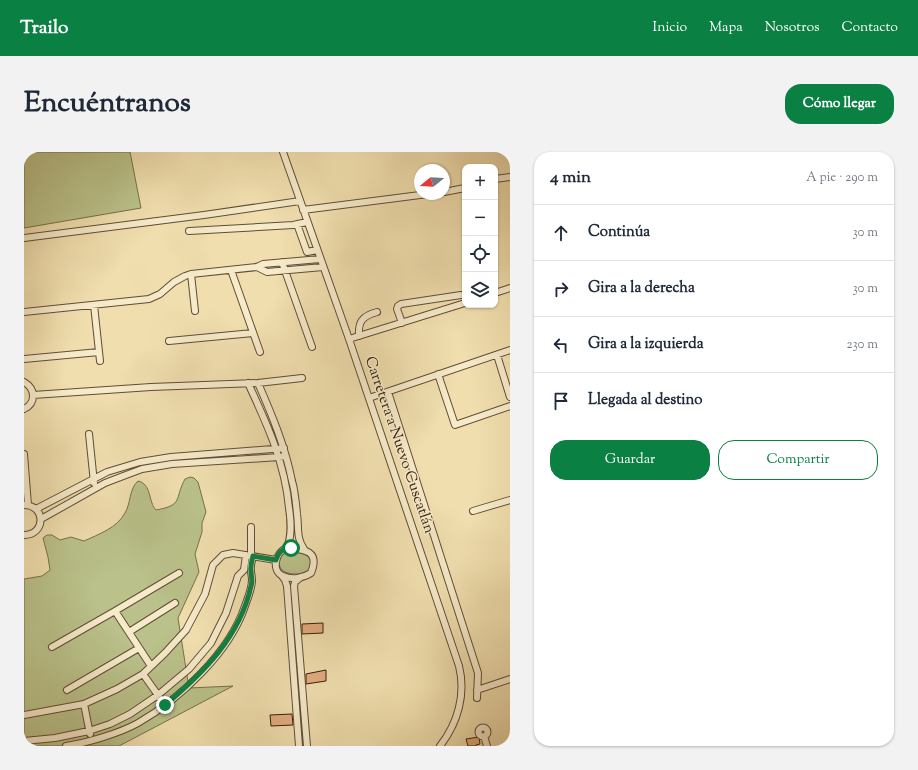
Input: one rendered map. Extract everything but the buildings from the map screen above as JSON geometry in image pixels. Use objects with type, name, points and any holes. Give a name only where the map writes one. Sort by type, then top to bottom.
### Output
[{"type":"street","name":"Carretera a Nuevo Cuscatlán","points":[[283,152],[349,339],[461,672],[462,692],[458,711],[447,737],[440,746]]},
{"type":"street","points":[[498,179],[510,177]]},
{"type":"street","points":[[450,191],[462,189]]},
{"type":"street","points":[[304,210],[414,196]]},
{"type":"street","points":[[24,238],[300,201]]},
{"type":"street","points":[[189,231],[297,224],[307,222]]},
{"type":"street","points":[[297,224],[307,252],[317,250]]},
{"type":"street","points":[[24,312],[149,299],[160,294],[179,279],[192,274],[257,267],[263,264],[320,259]]},
{"type":"street","points":[[282,262],[312,348]]},
{"type":"street","points":[[257,267],[267,272],[323,267]]},
{"type":"street","points":[[231,270],[260,352]]},
{"type":"street","points":[[192,274],[195,311]]},
{"type":"street","points":[[498,292],[510,288]]},
{"type":"street","points":[[402,323],[397,309],[398,306],[461,295]]},
{"type":"street","points":[[349,339],[462,303]]},
{"type":"street","points":[[94,305],[100,361]]},
{"type":"street","points":[[359,336],[360,322],[377,312]]},
{"type":"street","points":[[169,341],[253,333]]},
{"type":"street","points":[[369,398],[510,350]]},
{"type":"street","points":[[24,359],[99,352]]},
{"type":"street","points":[[497,355],[510,397]]},
{"type":"street","points":[[438,374],[455,425],[510,406]]},
{"type":"street","points":[[33,395],[151,387],[248,383],[302,378]]},
{"type":"street","points":[[24,382],[30,386],[33,395],[30,405],[24,410]]},
{"type":"street","points":[[258,382],[284,448],[293,483],[298,537],[304,550]]},
{"type":"street","points":[[248,383],[277,450],[287,484],[290,510],[290,539],[288,548]]},
{"type":"street","points":[[388,392],[478,673],[477,698]]},
{"type":"street","points":[[89,434],[95,489]]},
{"type":"street","points":[[36,509],[108,472],[123,466],[157,459],[277,450],[284,448]]},
{"type":"street","points":[[24,454],[26,505],[36,509],[41,519],[40,526],[35,532],[24,535]]},
{"type":"street","points":[[41,519],[95,489],[126,475],[158,466],[279,458],[286,456]]},
{"type":"street","points":[[473,511],[510,500]]},
{"type":"street","points":[[66,746],[91,740],[137,723],[165,705],[202,672],[220,650],[237,624],[245,608],[252,578],[250,555],[251,527]]},
{"type":"street","points":[[299,746],[286,586],[278,570],[276,560],[281,551],[288,548],[310,552],[313,555],[314,561],[314,567],[311,573],[300,578],[295,582],[294,586],[307,746]]},
{"type":"street","points":[[24,715],[84,704],[117,689],[143,674],[186,630],[205,594],[213,565],[223,555],[233,553],[276,560]]},
{"type":"street","points":[[24,741],[55,738],[89,731],[110,724],[130,714],[158,695],[189,669],[211,643],[226,613],[238,576],[244,570],[250,555]]},
{"type":"street","points":[[244,570],[251,571]]},
{"type":"street","points":[[52,647],[179,573]]},
{"type":"street","points":[[282,576],[300,578]]},
{"type":"street","points":[[129,632],[175,603]]},
{"type":"street","points":[[115,611],[151,666]]},
{"type":"street","points":[[211,643],[220,650]]},
{"type":"street","points":[[67,690],[139,648]]},
{"type":"street","points":[[143,674],[165,705]]},
{"type":"street","points":[[478,690],[510,679]]},
{"type":"street","points":[[84,704],[91,740]]},
{"type":"street","points":[[296,707],[304,707]]},
{"type":"street","points":[[484,736],[488,746]]},
{"type":"green space","points":[[24,152],[130,152],[141,208],[24,228]]},
{"type":"green space","points":[[190,477],[194,478],[198,482],[206,512],[195,554],[199,572],[178,618],[189,688],[233,686],[119,746],[24,746],[24,579],[42,576],[50,570],[43,538],[47,535],[52,535],[60,540],[71,537],[84,541],[112,527],[122,518],[125,513],[133,488],[138,481],[148,489],[152,503],[156,510],[171,506],[177,500],[185,479]]},
{"type":"green space","points":[[286,552],[297,552],[307,556],[310,558],[311,567],[307,572],[298,574],[284,571],[279,564],[280,558]]},
{"type":"green space","points":[[290,584],[292,585],[301,705],[298,705]]},
{"type":"route","points":[[165,705],[202,672],[220,650],[237,624],[245,608],[251,586],[253,556],[276,560],[281,551],[291,548]]}]
